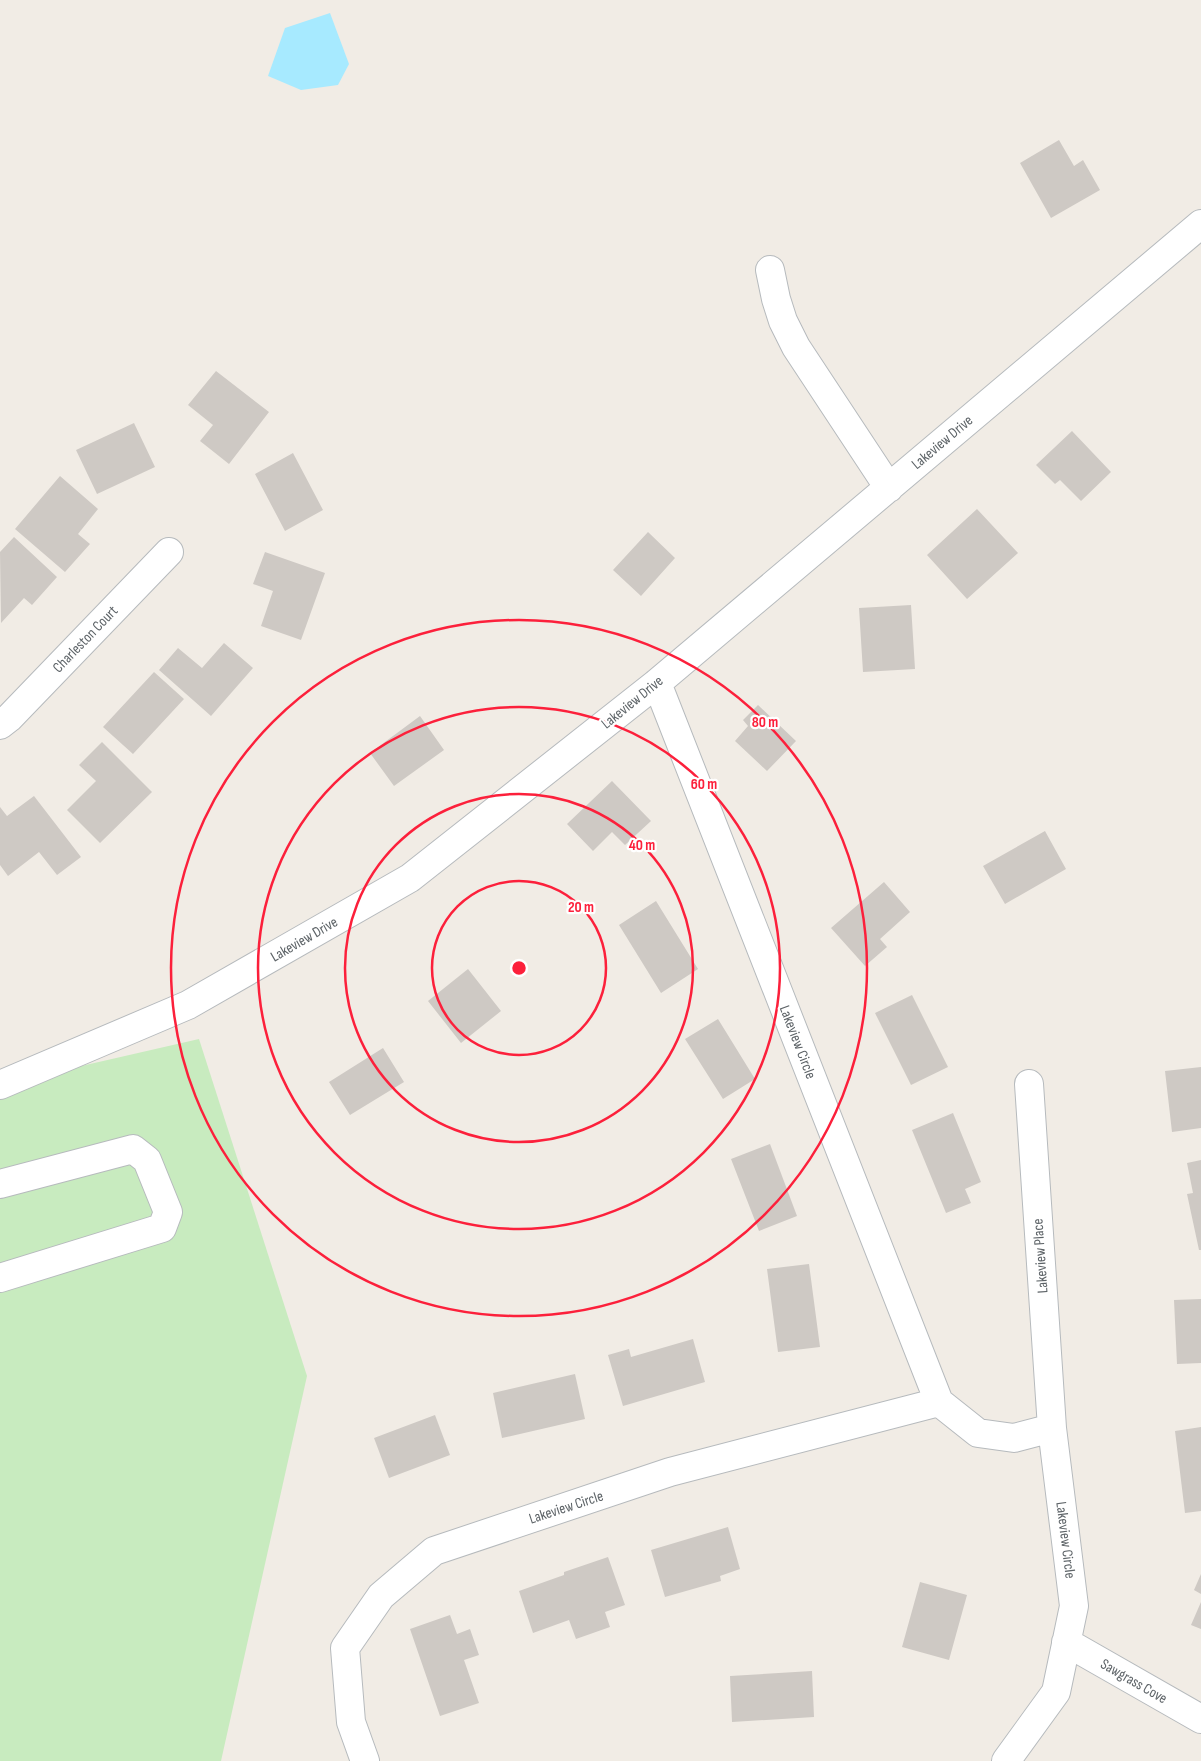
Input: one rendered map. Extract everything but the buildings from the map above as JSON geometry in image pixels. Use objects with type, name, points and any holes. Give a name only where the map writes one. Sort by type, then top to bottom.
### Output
[{"type":"street","name":"Lakeview Drive","points":[[0,1086],[188,1005],[410,878],[657,682],[1201,224]]},
{"type":"street","points":[[770,270],[783,321],[796,347],[888,488]]},
{"type":"street","name":"Charleston Court","points":[[0,725],[9,718],[169,552]]},
{"type":"street","name":"Lakeview Circle","points":[[365,1761],[351,1722],[345,1648],[381,1596],[434,1550],[670,1472],[939,1402],[657,682]]},
{"type":"street","name":"Lakeview Place","points":[[1029,1084],[1052,1428]]},
{"type":"street","points":[[0,1184],[133,1149],[147,1160],[168,1212],[162,1228],[0,1278]]},
{"type":"street","points":[[939,1402],[978,1433],[1014,1438],[1052,1428]]},
{"type":"street","name":"Lakeview Circle","points":[[1006,1761],[1056,1692],[1074,1606],[1052,1428]]},
{"type":"street","name":"Sawgrass Cove","points":[[1066,1642],[1201,1719]]},
{"type":"green space","points":[[199,1039],[307,1376],[221,1761],[0,1761],[0,1089],[29,1078]]},
{"type":"water","points":[[330,13],[349,64],[338,85],[301,90],[268,76],[285,28]]}]
